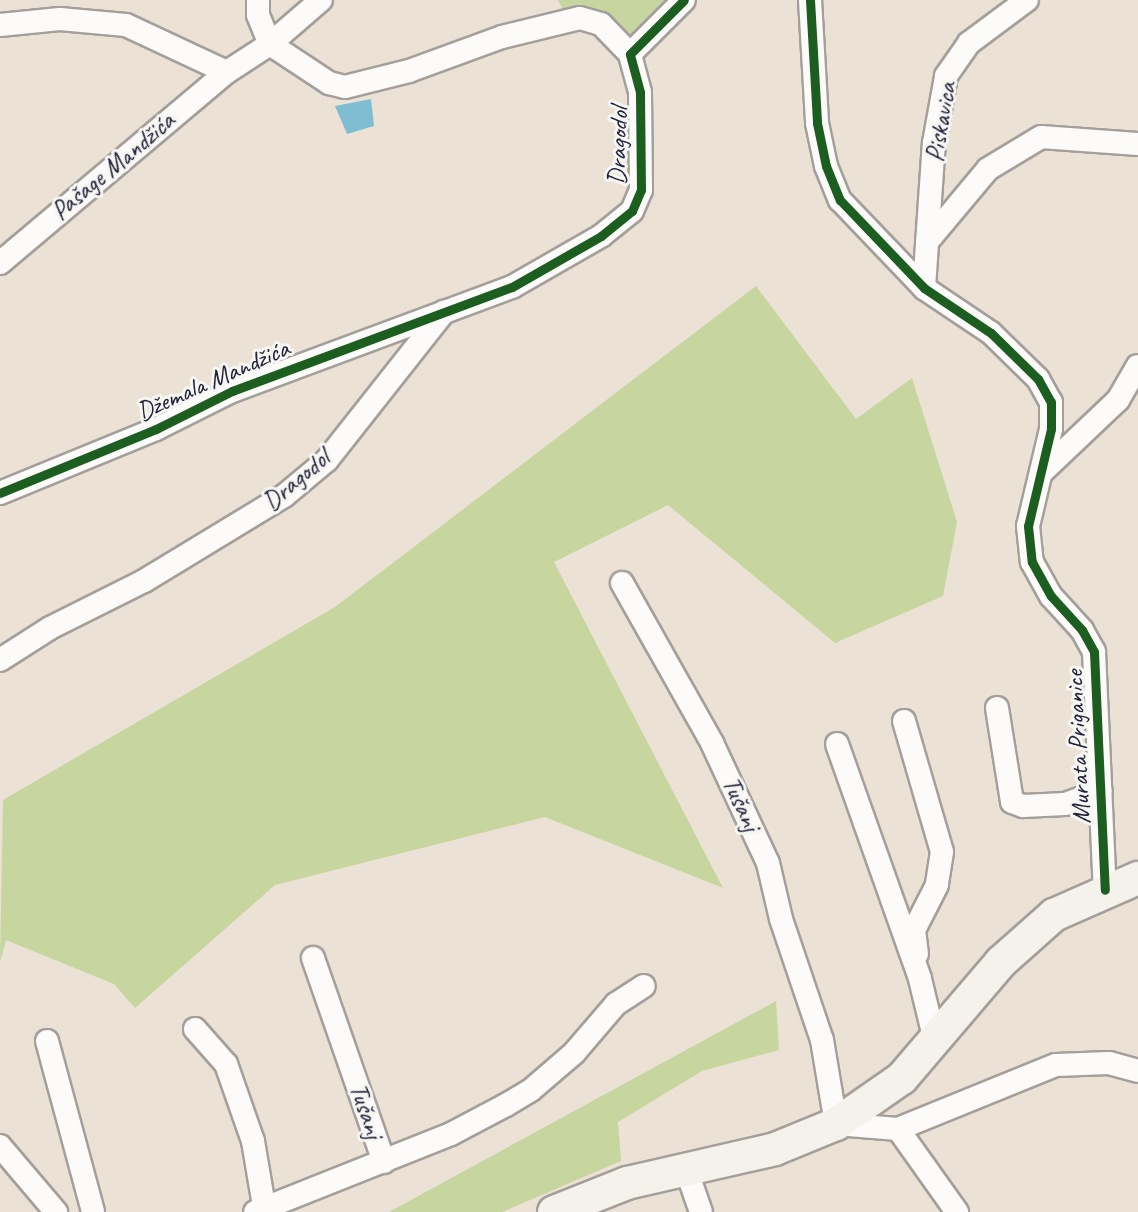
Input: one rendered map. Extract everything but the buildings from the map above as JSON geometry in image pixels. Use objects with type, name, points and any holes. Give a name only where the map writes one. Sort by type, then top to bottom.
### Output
[{"type":"street","points":[[258,0],[258,15],[270,44],[321,0]]},
{"type":"street","points":[[630,54],[684,0]]},
{"type":"street","name":"Murata Priganice","points":[[810,0],[817,123],[826,166],[840,200],[924,288],[991,333],[1038,379],[1051,402],[1051,429],[1028,526],[1032,562],[1051,596],[1082,630],[1094,652],[1105,890]]},
{"type":"street","name":"Piskavica","points":[[924,288],[934,143],[946,76],[969,44],[1027,0]]},
{"type":"street","name":"Dragodol","points":[[0,660],[50,628],[144,581],[284,496],[327,460],[445,311],[512,286],[601,236],[632,212],[641,190],[640,92],[630,54],[601,24],[580,18],[502,37],[409,71],[345,87],[329,83],[270,44]]},
{"type":"street","points":[[0,25],[60,20],[126,25],[227,72]]},
{"type":"street","name":"Pašage Mandžića","points":[[0,263],[227,72],[270,44]]},
{"type":"street","name":"Piskavica","points":[[927,242],[988,170],[1041,137],[1138,144]]},
{"type":"street","name":"Džemala Mandžića","points":[[0,493],[156,429],[232,391],[445,311]]},
{"type":"street","points":[[1042,472],[1118,400],[1138,366]]},
{"type":"street","name":"Tušanj","points":[[622,583],[712,743],[749,818],[768,863],[781,919],[822,1040],[834,1089],[836,1124]]},
{"type":"street","name":"Murata Priganice","points":[[997,708],[1012,802],[1023,806],[1065,804],[1101,791]]},
{"type":"street","points":[[904,721],[942,852],[937,885],[914,930],[921,979],[935,1041]]},
{"type":"street","points":[[837,744],[921,979]]},
{"type":"street","points":[[554,1212],[627,1183],[687,1172],[776,1149],[836,1124],[902,1078],[1001,962],[1054,915],[1105,890],[1138,878]]},
{"type":"street","name":"Tušanj","points":[[313,958],[384,1162]]},
{"type":"street","name":"Tušanj","points":[[195,1029],[226,1064],[254,1141],[262,1210],[451,1134],[531,1090],[574,1053],[615,1004],[644,986]]},
{"type":"street","points":[[47,1041],[93,1212]]},
{"type":"street","points":[[836,1124],[897,1129],[1056,1065],[1109,1063],[1138,1071]]},
{"type":"street","points":[[897,1129],[957,1212]]},
{"type":"street","points":[[0,1146],[56,1212]]},
{"type":"street","points":[[687,1172],[700,1212]]},
{"type":"green space","points":[[558,0],[691,0],[647,46],[565,13]]},
{"type":"green space","points":[[756,286],[856,419],[912,378],[957,522],[943,596],[835,643],[668,505],[554,562],[723,888],[545,817],[275,885],[135,1008],[114,984],[6,940],[0,962],[3,800],[335,607]]},
{"type":"green space","points":[[776,1001],[779,1050],[702,1071],[618,1122],[621,1161],[502,1212],[389,1212]]},
{"type":"water","points":[[371,99],[374,126],[347,134],[335,106]]},
{"type":"cycle path","points":[[0,493],[156,429],[232,391],[512,287],[601,236],[632,211],[641,190],[640,92],[630,54],[684,0]]},
{"type":"cycle path","points":[[810,0],[817,123],[826,166],[840,200],[924,288],[991,333],[1038,379],[1051,402],[1051,429],[1028,526],[1032,562],[1051,596],[1082,630],[1094,652],[1105,890]]}]
